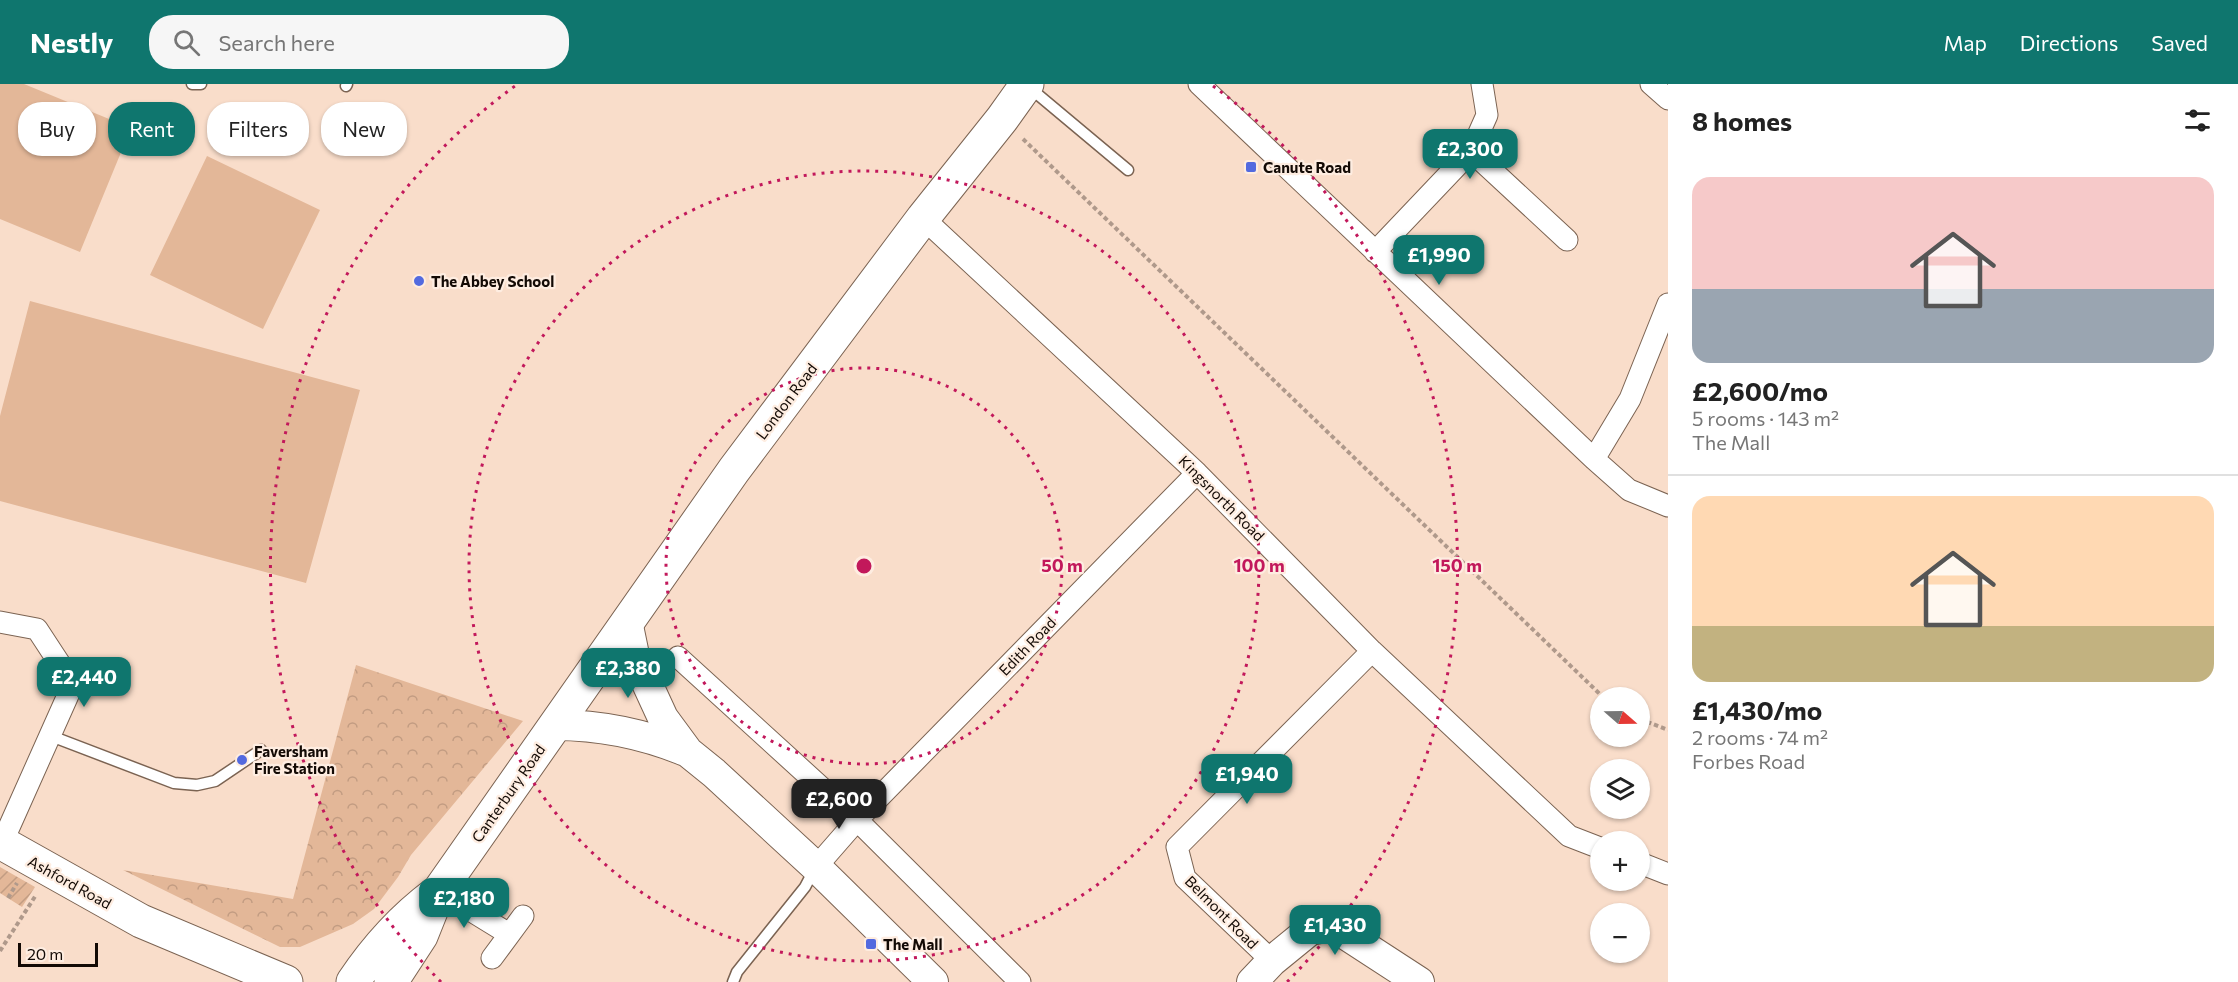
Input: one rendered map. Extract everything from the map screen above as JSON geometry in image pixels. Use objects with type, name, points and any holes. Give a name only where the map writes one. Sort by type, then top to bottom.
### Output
[{"type":"main road","name":"London Road","points":[[555,725],[734,470],[923,218],[1002,119],[1026,84]]},
{"type":"main road","points":[[627,621],[634,655],[663,718],[688,752],[816,867],[933,982]]},
{"type":"main road","points":[[555,725],[578,725],[635,733],[663,741],[688,752]]},
{"type":"main road","name":"Canterbury Road","points":[[391,982],[421,936],[439,891],[555,725]]},
{"type":"main road","name":"Ashford Road","points":[[1,843],[141,921],[230,982]]},
{"type":"main road","name":"Canterbury Road","points":[[353,982],[368,959],[402,923],[420,905],[439,891]]},
{"type":"main road","name":"Ashford Road","points":[[141,921],[286,982]]},
{"type":"main road","points":[[1262,972],[1310,930],[1325,927],[1339,930],[1419,982]]},
{"type":"street","points":[[1199,84],[1594,459],[1629,490],[1668,506]]},
{"type":"street","points":[[1375,252],[1471,151],[1487,116],[1482,84]]},
{"type":"street","points":[[1651,84],[1668,99]]},
{"type":"street","points":[[1471,151],[1567,240]]},
{"type":"street","name":"Kingsnorth Road","points":[[923,218],[1197,472],[1372,651],[1569,836],[1590,844]]},
{"type":"street","points":[[1594,459],[1630,399],[1668,304]]},
{"type":"street","name":"Edith Road","points":[[857,820],[1197,472]]},
{"type":"street","points":[[0,622],[37,629],[73,684],[1,843]]},
{"type":"street","name":"Belmont Road","points":[[1262,972],[1185,878],[1177,847],[1372,651]]},
{"type":"street","points":[[678,657],[857,820],[1020,982]]},
{"type":"street","points":[[816,867],[857,820]]},
{"type":"street","points":[[1650,867],[1668,874]]},
{"type":"street","points":[[439,891],[509,934]]},
{"type":"street","points":[[492,958],[523,916]]},
{"type":"lane","points":[[192,84],[201,84]]},
{"type":"lane","points":[[1026,84],[1128,170]]},
{"type":"lane","points":[[51,736],[174,783],[197,785],[215,781],[261,750]]},
{"type":"lane","points":[[733,982],[737,972],[805,887],[816,867]]},
{"type":"path","points":[[1002,119],[1593,687]]},
{"type":"path","points":[[1650,722],[1668,730]]},
{"type":"path","points":[[0,951],[40,889]]},
{"type":"green space","points":[[0,84],[24,84],[68,102],[18,102],[18,156],[96,156],[96,114],[108,119],[108,156],[119,156],[80,252],[0,219]]},
{"type":"green space","points":[[207,156],[320,210],[263,329],[150,275]]},
{"type":"green space","points":[[30,301],[360,390],[306,583],[0,501],[0,416]]},
{"type":"green space","points":[[356,665],[523,721],[411,855],[374,909],[353,924],[300,947],[280,947],[123,870],[293,899]]},
{"type":"green space","points":[[0,867],[35,887],[22,907],[0,893]]},
{"type":"place","name":"Canute Road","points":[[1251,167]]},
{"type":"place","name":"The Abbey School","points":[[419,281]]},
{"type":"place","name":"Faversham Fire Station","points":[[242,760]]},
{"type":"place","name":"The Mall","points":[[871,944]]}]
